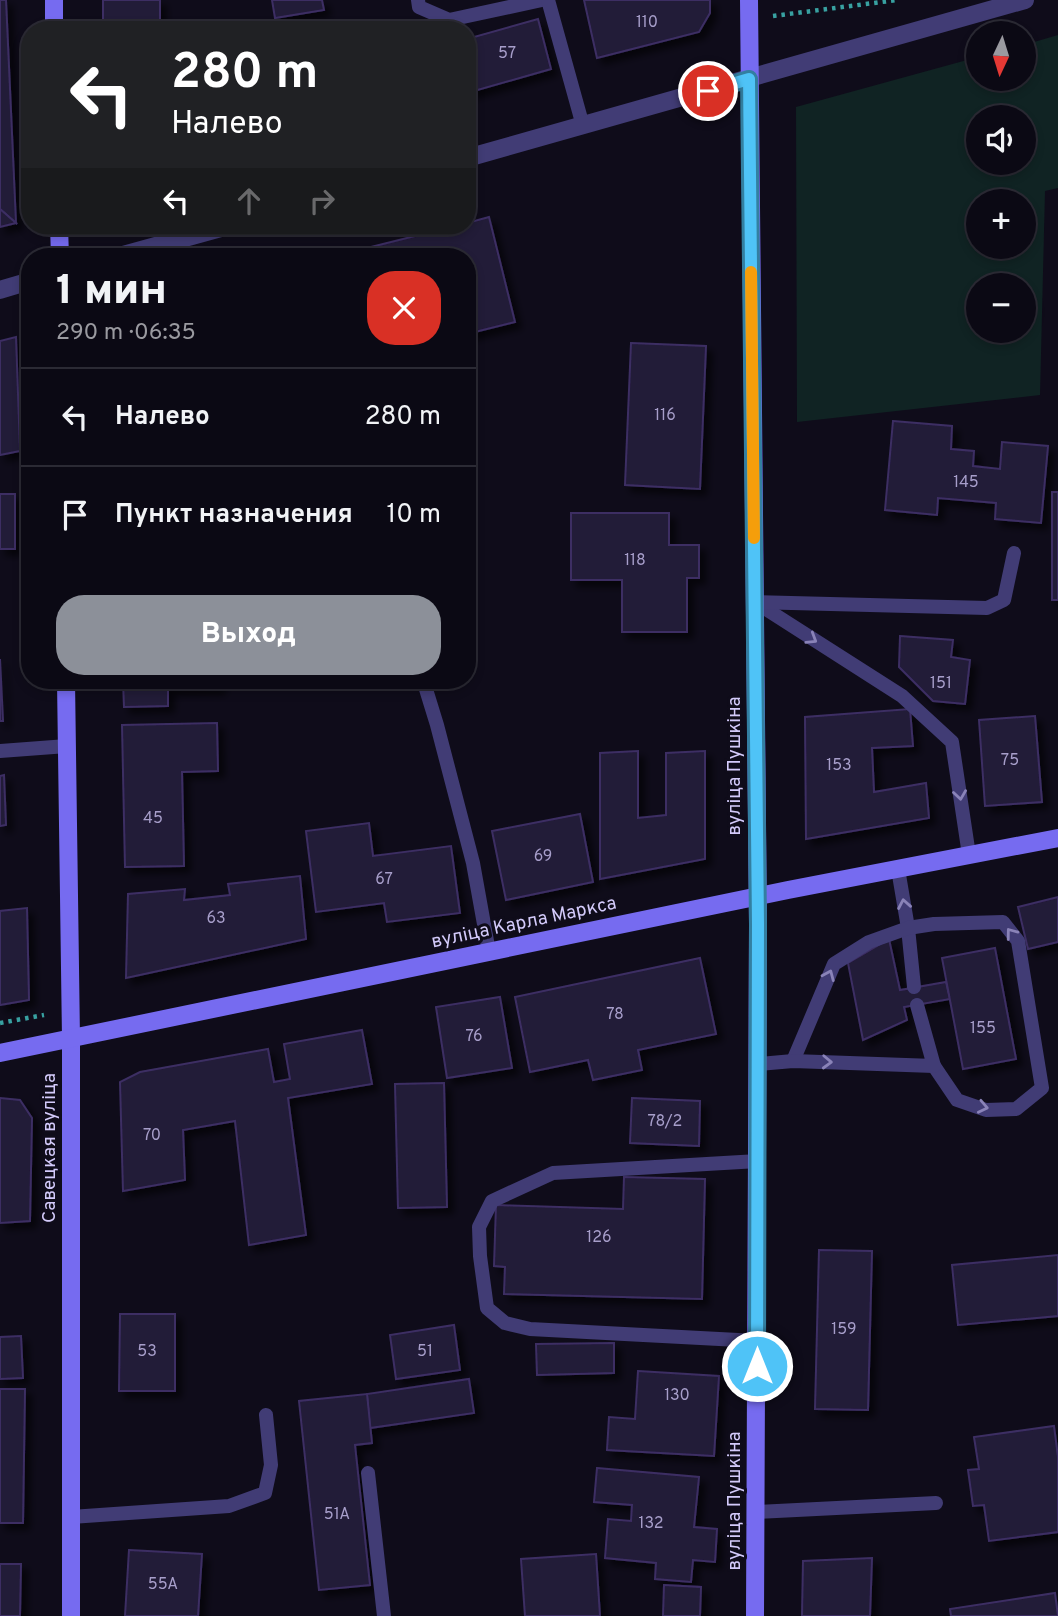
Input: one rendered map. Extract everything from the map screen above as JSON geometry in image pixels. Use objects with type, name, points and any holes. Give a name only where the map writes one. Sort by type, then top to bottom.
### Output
[{"type":"main road","points":[[54,0],[54,21]]},
{"type":"main road","name":"вуліца Пушкіна","points":[[749,8],[759,1064],[755,1616]]},
{"type":"main road","name":"Савецкая вуліца","points":[[66,689],[71,1039],[71,1616]]},
{"type":"main road","name":"вуліца Карла Маркса","points":[[0,1052],[1058,838]]},
{"type":"street","points":[[476,156],[1025,0]]},
{"type":"street","points":[[149,248],[195,235]]},
{"type":"street","points":[[0,290],[21,284]]},
{"type":"lane","points":[[418,0],[419,7],[449,20],[541,0]]},
{"type":"lane","points":[[548,0],[583,126]]},
{"type":"lane","points":[[755,603],[987,608],[1004,600],[1014,553]]},
{"type":"lane","points":[[755,603],[902,696],[952,742],[969,855]]},
{"type":"lane","points":[[426,689],[473,863],[489,952]]},
{"type":"lane","points":[[0,751],[67,747]]},
{"type":"lane","points":[[898,869],[915,987]]},
{"type":"lane","points":[[793,1061],[834,964],[869,942],[908,928],[934,924],[1003,922],[1018,942],[1042,1088],[1016,1109],[986,1110],[957,1100],[934,1066],[917,1005]]},
{"type":"lane","points":[[759,1064],[793,1061],[934,1066]]},
{"type":"lane","points":[[757,1341],[530,1329],[505,1323],[487,1308],[479,1227],[492,1201],[553,1173],[758,1161]]},
{"type":"lane","points":[[71,1517],[229,1506],[265,1493],[271,1465],[266,1415]]},
{"type":"lane","points":[[368,1473],[384,1616]]},
{"type":"lane","points":[[756,1512],[936,1503]]},
{"type":"path","points":[[749,8],[784,16],[897,0]]},
{"type":"path","points":[[0,1023],[44,1015]]},
{"type":"green space","points":[[1058,35],[1058,188],[1045,191],[1040,395],[797,422],[796,107],[966,60],[966,91],[1036,91],[1036,41]]},
{"type":"building","points":[[0,0],[6,0],[16,223],[0,209]]},
{"type":"building","points":[[103,0],[160,0],[160,21],[103,21]]},
{"type":"building","points":[[272,0],[322,0],[324,10],[275,18]]},
{"type":"building","points":[[584,0],[710,0],[710,13],[699,32],[597,58]]},
{"type":"building","points":[[538,19],[551,69],[476,90],[476,36]]},
{"type":"building","points":[[0,209],[16,223],[0,227]]},
{"type":"building","points":[[489,217],[515,322],[476,332],[476,248],[367,248],[419,235],[476,235],[476,221]]},
{"type":"building","points":[[16,337],[20,451],[0,455],[0,341]]},
{"type":"building","points":[[631,343],[706,346],[700,489],[625,485]]},
{"type":"building","points":[[893,421],[952,426],[951,449],[974,451],[973,466],[1000,469],[1002,442],[1048,446],[1041,523],[995,519],[996,503],[938,498],[937,515],[885,510]]},
{"type":"building","points":[[1052,492],[1058,492],[1058,600],[1052,600]]},
{"type":"building","points":[[0,494],[15,494],[15,549],[0,549]]},
{"type":"building","points":[[571,513],[669,513],[669,545],[699,545],[699,578],[687,578],[687,632],[622,632],[622,580],[571,580]]},
{"type":"building","points":[[900,636],[953,640],[951,657],[970,660],[965,704],[933,701],[899,667]]},
{"type":"building","points":[[0,659],[3,721],[0,721]]},
{"type":"building","points":[[123,689],[168,689],[168,706],[124,707]]},
{"type":"building","points":[[910,709],[913,746],[872,748],[874,792],[926,783],[929,818],[806,839],[805,717]]},
{"type":"building","points":[[1035,716],[1042,802],[985,806],[979,720]]},
{"type":"building","points":[[217,723],[218,771],[182,772],[184,866],[125,867],[122,725]]},
{"type":"building","points":[[638,751],[638,818],[666,815],[666,753],[705,751],[705,859],[600,879],[600,753]]},
{"type":"building","points":[[4,775],[6,825],[0,826],[0,776]]},
{"type":"building","points":[[580,814],[593,882],[506,900],[492,831]]},
{"type":"building","points":[[369,823],[373,856],[451,846],[460,913],[387,922],[384,903],[316,912],[306,831]]},
{"type":"building","points":[[300,876],[306,939],[126,978],[128,894],[185,889],[184,900],[230,895],[228,884]]},
{"type":"building","points":[[1058,897],[1058,942],[1028,949],[1018,907]]},
{"type":"building","points":[[27,908],[29,1000],[0,1005],[0,911]]},
{"type":"building","points":[[889,939],[900,990],[946,982],[950,999],[904,1007],[907,1020],[863,1040],[848,963]]},
{"type":"building","points":[[995,948],[1016,1059],[963,1069],[942,958]]},
{"type":"building","points":[[700,958],[716,1034],[638,1050],[642,1070],[593,1080],[588,1060],[530,1072],[515,997]]},
{"type":"building","points":[[500,997],[512,1068],[447,1078],[436,1007]]},
{"type":"building","points":[[362,1030],[372,1084],[288,1098],[306,1235],[249,1245],[235,1121],[183,1130],[185,1180],[123,1191],[120,1082],[140,1072],[268,1049],[274,1082],[290,1079],[284,1044]]},
{"type":"building","points":[[444,1083],[447,1207],[398,1208],[395,1084]]},
{"type":"building","points":[[0,1098],[20,1100],[32,1118],[30,1221],[0,1223]]},
{"type":"building","points":[[632,1098],[700,1101],[699,1146],[630,1143]]},
{"type":"building","points":[[624,1177],[705,1179],[702,1299],[504,1294],[505,1267],[494,1266],[496,1205],[623,1209]]},
{"type":"building","points":[[819,1250],[872,1251],[868,1410],[815,1409]]},
{"type":"building","points":[[1058,1255],[1058,1316],[958,1325],[952,1265]]},
{"type":"building","points":[[120,1314],[175,1314],[175,1391],[119,1391]]},
{"type":"building","points":[[454,1325],[460,1370],[396,1379],[390,1335]]},
{"type":"building","points":[[21,1336],[23,1378],[0,1379],[0,1337]]},
{"type":"building","points":[[614,1343],[614,1373],[537,1375],[536,1344]]},
{"type":"building","points":[[638,1371],[719,1376],[714,1456],[607,1450],[609,1417],[635,1419]]},
{"type":"building","points":[[469,1379],[474,1413],[370,1428],[367,1394]]},
{"type":"building","points":[[0,1389],[25,1389],[23,1523],[0,1523]]},
{"type":"building","points":[[367,1394],[372,1443],[355,1445],[370,1585],[319,1590],[299,1401]]},
{"type":"building","points":[[1054,1426],[1058,1457],[1058,1532],[989,1541],[984,1505],[973,1506],[968,1470],[979,1469],[974,1437]]},
{"type":"building","points":[[597,1468],[699,1477],[694,1527],[717,1529],[715,1562],[693,1560],[691,1582],[655,1579],[656,1563],[605,1558],[608,1519],[631,1521],[632,1505],[594,1502]]},
{"type":"building","points":[[129,1550],[202,1554],[198,1616],[125,1616]]},
{"type":"building","points":[[596,1554],[600,1616],[525,1616],[521,1559]]},
{"type":"building","points":[[872,1558],[870,1616],[802,1616],[803,1561]]},
{"type":"building","points":[[0,1564],[21,1564],[20,1616],[0,1616]]},
{"type":"building","points":[[664,1585],[701,1587],[700,1616],[663,1616]]},
{"type":"building","points":[[1055,1593],[1058,1616],[951,1616],[950,1609]]},
{"type":"slow traffic","points":[[751,272],[754,538]]},
{"type":"route","points":[[708,91],[749,79],[758,897],[757,1366]]}]
